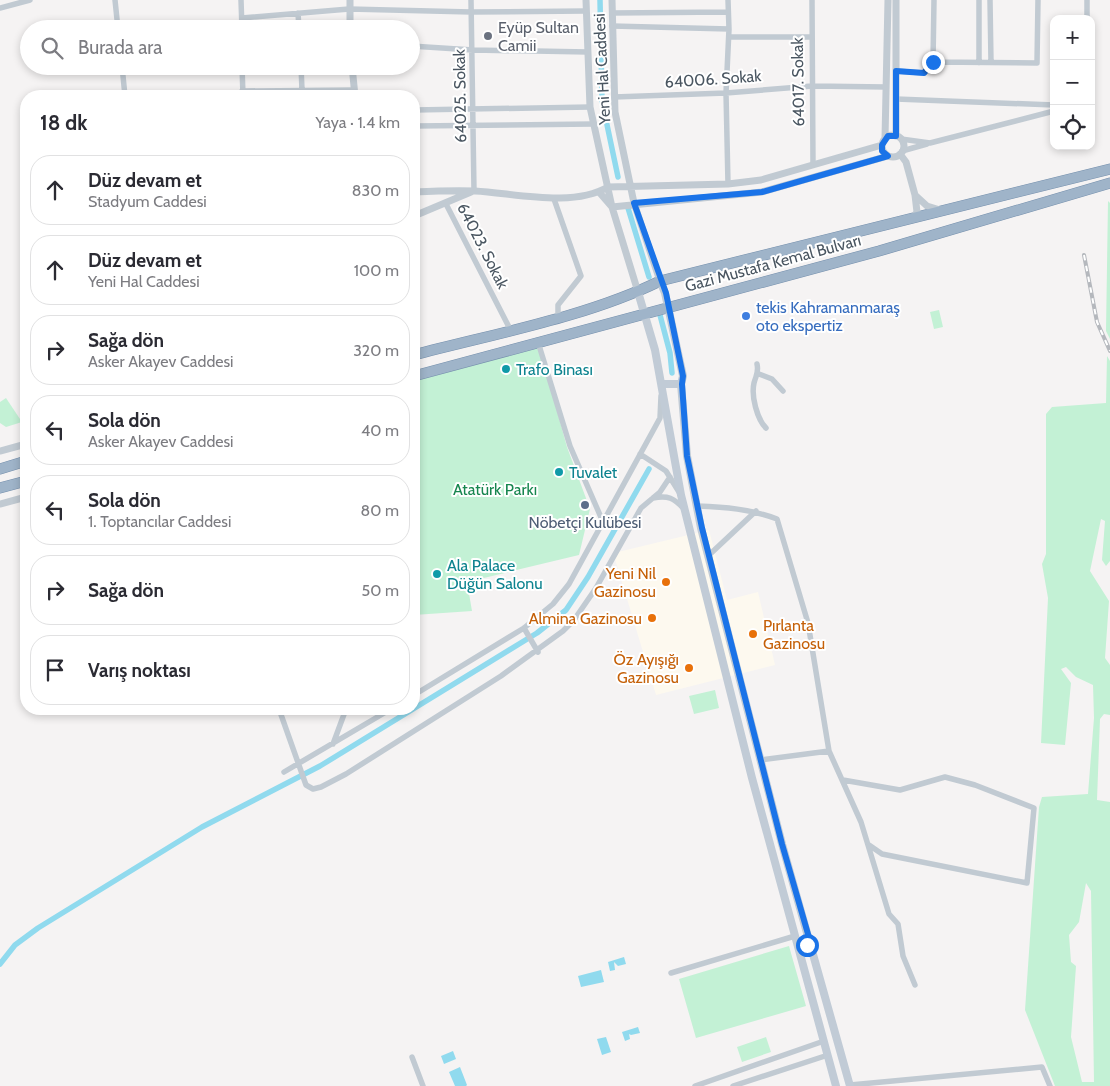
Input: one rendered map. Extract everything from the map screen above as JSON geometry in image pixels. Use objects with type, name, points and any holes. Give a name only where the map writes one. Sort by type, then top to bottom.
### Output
[{"type":"highway","name":"Gazi Mustafa Kemal Bulvarı","points":[[420,353],[558,317],[638,292],[660,281],[1110,169]]},
{"type":"highway","name":"Gazi Mustafa Kemal Bulvarı","points":[[420,374],[879,250],[1110,183]]},
{"type":"highway","points":[[0,469],[20,463]]},
{"type":"highway","points":[[0,488],[20,483]]},
{"type":"main road","points":[[660,281],[668,307],[683,376],[687,456],[708,556],[760,760],[850,1085]]},
{"type":"main road","points":[[638,292],[655,350],[681,495],[752,778],[836,1086]]},
{"type":"main road","points":[[662,384],[682,384]]},
{"type":"main road","points":[[796,938],[801,946],[807,945],[810,941]]},
{"type":"main road","points":[[823,1037],[828,1037],[835,1032]]},
{"type":"main road","points":[[828,1058],[834,1056],[842,1058]]},
{"type":"street","points":[[0,8],[30,0]]},
{"type":"street","points":[[115,0],[117,20]]},
{"type":"street","points":[[241,0],[242,18],[349,9],[471,12],[586,10]]},
{"type":"street","points":[[350,0],[350,20]]},
{"type":"street","name":"64025. Sokak","points":[[471,0],[474,191]]},
{"type":"street","name":"Yeni Hal Caddesi","points":[[586,0],[590,107],[593,124],[612,207],[638,292]]},
{"type":"street","name":"Yeni Hal Caddesi","points":[[612,0],[614,97],[634,203],[660,281]]},
{"type":"street","points":[[728,0],[729,37],[726,93],[728,184]]},
{"type":"street","name":"64017. Sokak","points":[[812,0],[812,164]]},
{"type":"street","points":[[888,0],[882,151],[888,156]]},
{"type":"street","points":[[896,0],[896,99],[899,138],[904,145],[901,153],[906,162],[915,195],[917,212],[913,218]]},
{"type":"street","points":[[896,71],[924,73],[933,62],[934,0]]},
{"type":"street","points":[[979,0],[979,63]]},
{"type":"street","points":[[990,0],[991,62]]},
{"type":"street","points":[[933,62],[1037,63],[1038,0]]},
{"type":"street","points":[[1087,0],[1087,15]]},
{"type":"street","points":[[612,13],[728,12]]},
{"type":"street","points":[[298,13],[298,20]]},
{"type":"street","points":[[612,26],[729,29]]},
{"type":"street","points":[[729,37],[812,38]]},
{"type":"street","points":[[420,47],[473,50],[588,52]]},
{"type":"street","points":[[123,75],[124,90]]},
{"type":"street","points":[[242,75],[243,90]]},
{"type":"street","points":[[301,75],[302,90]]},
{"type":"street","points":[[353,75],[354,90]]},
{"type":"street","name":"64006. Sokak","points":[[614,97],[726,93],[812,86],[886,87]]},
{"type":"street","points":[[896,99],[1050,105]]},
{"type":"street","points":[[420,110],[590,107]]},
{"type":"street","points":[[599,192],[612,207],[634,203],[762,192],[888,156],[895,157],[930,143],[1050,112]]},
{"type":"street","points":[[420,126],[593,124]]},
{"type":"street","points":[[420,192],[474,191],[554,199],[599,192],[608,187],[728,184],[761,180],[899,138],[930,143]]},
{"type":"street","name":"64023. Sokak","points":[[474,191],[446,204],[510,329]]},
{"type":"street","points":[[915,195],[927,206],[942,211]]},
{"type":"street","points":[[554,199],[581,276],[558,306],[558,317]]},
{"type":"street","points":[[420,214],[446,204]]},
{"type":"street","points":[[538,342],[570,446],[603,522]]},
{"type":"street","points":[[757,364],[759,374],[754,383],[755,400],[759,420],[766,428]]},
{"type":"street","points":[[759,374],[772,379],[783,391]]},
{"type":"street","points":[[420,691],[524,628],[554,604],[569,584],[660,418],[662,384]]},
{"type":"street","points":[[0,451],[20,446]]},
{"type":"street","points":[[640,454],[666,471],[681,495]]},
{"type":"street","points":[[281,715],[306,785],[313,789],[321,787],[346,774],[538,652],[574,620],[596,588],[641,508],[660,492],[670,477]]},
{"type":"street","points":[[651,498],[668,496],[675,499],[685,510]]},
{"type":"street","points":[[0,504],[20,499]]},
{"type":"street","points":[[697,506],[727,506],[756,511],[777,519],[808,623],[829,751],[843,780],[869,845],[889,914],[898,924],[903,956],[915,985]]},
{"type":"street","points":[[708,556],[756,511]]},
{"type":"street","points":[[524,628],[538,652]]},
{"type":"street","points":[[333,744],[344,715]]},
{"type":"street","points":[[284,772],[300,767],[381,715]]},
{"type":"street","points":[[760,760],[829,751]]},
{"type":"street","points":[[843,780],[900,790],[945,777],[975,784],[1034,808],[1027,883],[882,854],[869,845]]},
{"type":"street","points":[[671,973],[796,938]]},
{"type":"street","points":[[695,1086],[823,1037]]},
{"type":"street","points":[[412,1057],[423,1086]]},
{"type":"street","points":[[734,1086],[828,1058]]},
{"type":"street","points":[[850,1085],[1042,1067],[1050,1086]]},
{"type":"shaded area","points":[[709,530],[727,600],[758,592],[775,665],[656,695],[615,559],[618,552]]},
{"type":"green space","points":[[1108,201],[1110,203],[1110,339],[1106,331]]},
{"type":"green space","points":[[939,310],[943,327],[934,329],[930,312]]},
{"type":"green space","name":"Atatürk Parkı","points":[[538,342],[567,447],[590,509],[579,555],[467,582],[472,611],[420,615],[420,375]]},
{"type":"green space","points":[[1107,356],[1110,361],[1110,561],[1106,566],[1102,560],[1105,521],[1101,519],[1090,571],[1109,601],[1105,658],[1110,665],[1110,715],[1104,714],[1100,719],[1097,800],[1110,802],[1110,1086],[1055,1086],[1025,1010],[1039,807],[1042,797],[1088,794],[1094,718],[1093,685],[1076,677],[1066,667],[1061,669],[1071,683],[1065,745],[1041,743],[1048,598],[1042,564],[1046,554],[1046,414],[1052,407],[1106,403]],"holes":[[[1086,883],[1091,891],[1094,1082],[1082,1082],[1071,1037],[1076,966],[1071,962],[1069,935],[1079,922]]]},
{"type":"green space","points":[[6,398],[20,419],[20,423],[6,427],[0,423],[0,402]]},
{"type":"green space","points":[[715,690],[719,708],[694,714],[689,696]]},
{"type":"green space","points":[[789,946],[806,1006],[696,1038],[679,979]]},
{"type":"green space","points":[[766,1037],[771,1052],[742,1062],[737,1047]]},
{"type":"water","points":[[624,957],[626,964],[618,966],[614,962],[615,970],[610,971],[608,962]]},
{"type":"water","points":[[601,970],[604,982],[581,987],[578,976]]},
{"type":"water","points":[[638,1027],[640,1033],[629,1034],[630,1039],[625,1041],[622,1032]]},
{"type":"water","points":[[606,1037],[611,1052],[602,1055],[597,1039]]},
{"type":"water","points":[[453,1051],[456,1059],[444,1064],[441,1056]]},
{"type":"water","points":[[460,1067],[466,1086],[455,1086],[449,1072]]},
{"type":"waterway","points":[[600,0],[602,101],[618,177]]},
{"type":"waterway","points":[[628,208],[649,277]]},
{"type":"waterway","points":[[660,315],[670,353],[672,373]]},
{"type":"waterway","points":[[420,705],[537,633],[566,610],[588,577],[649,469]]},
{"type":"waterway","points":[[0,964],[15,945],[38,928],[202,827],[320,766],[403,715]]},
{"type":"railway","points":[[1084,255],[1097,322],[1110,351]]},
{"type":"place","name":"Eyüp Sultan Camii","points":[[488,36]]},
{"type":"place","name":"tekis Kahramanmaraş oto ekspertiz","points":[[746,316]]},
{"type":"place","name":"Trafo Binası","points":[[506,369]]},
{"type":"place","name":"Tuvalet","points":[[559,472]]},
{"type":"place","name":"Nöbetçi Kulübesi","points":[[585,505]]},
{"type":"place","name":"Ala Palace Düğün Salonu","points":[[437,574]]},
{"type":"place","name":"Yeni Nil Gazinosu","points":[[666,582]]},
{"type":"place","name":"Almina Gazinosu","points":[[652,618]]},
{"type":"place","name":"Pırlanta Gazinosu","points":[[753,634]]},
{"type":"place","name":"Öz Ayışığı Gazinosu","points":[[689,668]]},
{"type":"route","points":[[807,945],[810,941],[782,844],[702,528],[687,456],[683,376],[666,293],[660,281],[634,203],[762,192],[888,156],[882,151],[882,145],[883,140],[888,136],[896,136],[896,71],[924,73],[933,62]]}]
